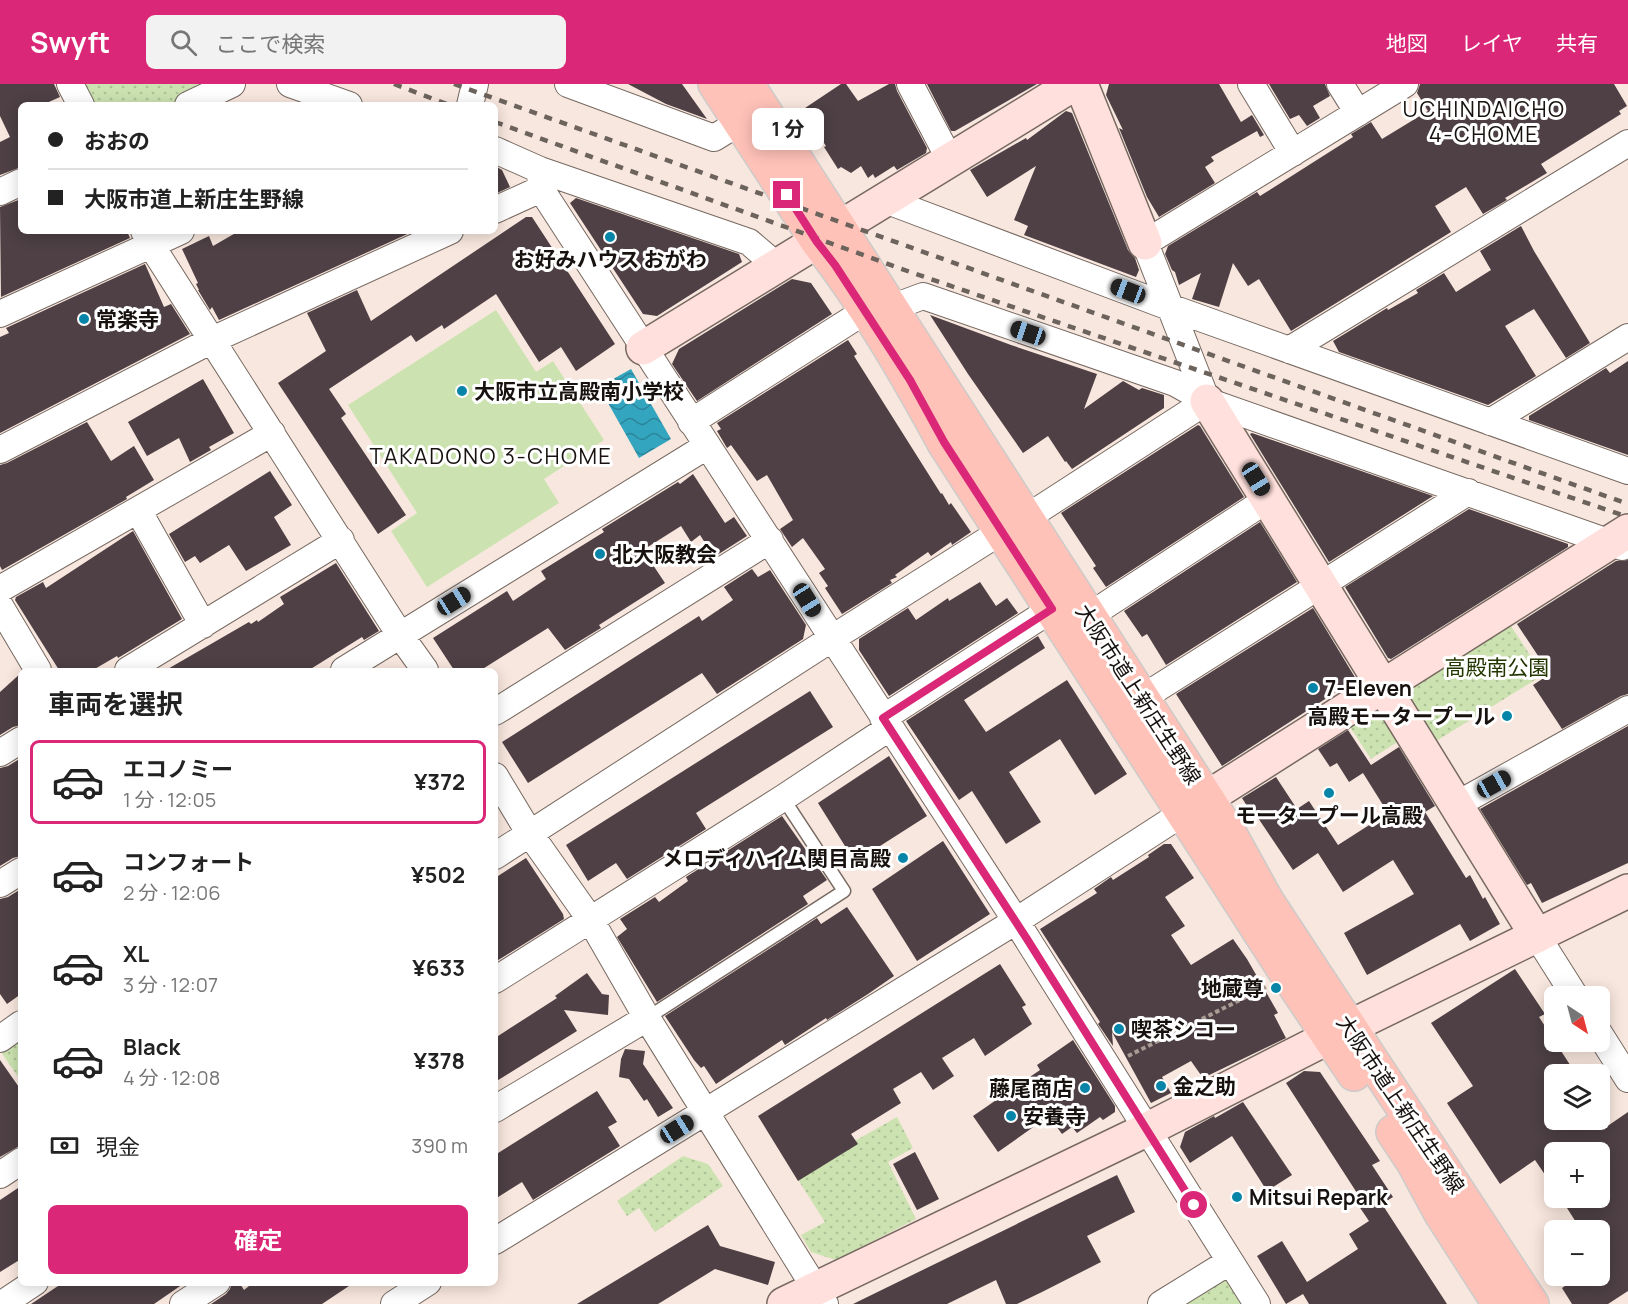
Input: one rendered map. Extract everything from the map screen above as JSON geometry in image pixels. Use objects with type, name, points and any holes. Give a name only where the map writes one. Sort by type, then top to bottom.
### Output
[{"type":"main road","name":"大阪市道上新庄生野線","points":[[715,84],[740,122],[828,235],[878,309],[1014,525],[1089,616],[1142,698],[1195,806],[1288,976],[1339,1032],[1532,1304]]},
{"type":"main road","name":"大阪市道上新庄生野線","points":[[747,84],[828,235]]},
{"type":"main road","name":"大阪市道上新庄生野線","points":[[1014,525],[1052,609],[1195,806],[1230,834],[1440,1212],[1498,1304]]},
{"type":"street","points":[[70,84],[79,102]]},
{"type":"street","points":[[194,102],[232,84]]},
{"type":"street","points":[[290,84],[341,102]]},
{"type":"street","points":[[471,102],[475,84]]},
{"type":"street","points":[[568,84],[714,138],[740,122]]},
{"type":"street","points":[[910,84],[950,160]]},
{"type":"street","points":[[643,348],[1074,84]]},
{"type":"street","points":[[1081,84],[1208,401],[1569,986]]},
{"type":"street","points":[[1251,84],[1293,153]]},
{"type":"street","points":[[1340,84],[1358,113]]},
{"type":"street","points":[[1145,243],[1405,84]]},
{"type":"street","points":[[1289,350],[1628,143]]},
{"type":"street","points":[[498,152],[540,180],[749,242],[777,266]]},
{"type":"street","points":[[498,208],[540,180]]},
{"type":"street","points":[[540,180],[643,348],[1016,921],[1257,1304]]},
{"type":"street","points":[[0,192],[18,183]]},
{"type":"street","points":[[885,200],[1172,308],[1628,471]]},
{"type":"street","points":[[0,314],[147,238],[166,234]]},
{"type":"street","points":[[0,450],[212,340],[443,234]]},
{"type":"street","points":[[147,238],[400,635],[424,668]]},
{"type":"street","points":[[691,422],[878,309],[923,296],[1175,383],[1208,401],[1468,492],[1622,541]]},
{"type":"street","points":[[1490,422],[1628,337]]},
{"type":"street","points":[[498,854],[831,639],[1208,401]]},
{"type":"street","points":[[0,589],[272,432]]},
{"type":"street","points":[[347,668],[706,446]]},
{"type":"street","points":[[1142,698],[1468,492]]},
{"type":"street","points":[[1089,616],[1268,499]]},
{"type":"street","points":[[138,510],[203,625]]},
{"type":"street","points":[[131,668],[341,540]]},
{"type":"street","points":[[498,710],[770,540]]},
{"type":"street","points":[[498,1239],[1016,921],[1383,686],[1622,541]]},
{"type":"street","points":[[0,606],[37,668]]},
{"type":"street","points":[[498,978],[783,798],[886,723],[1052,609]]},
{"type":"street","points":[[1456,805],[1628,709]]},
{"type":"street","points":[[0,753],[18,742]]},
{"type":"street","points":[[498,781],[530,834],[590,919],[647,1018],[820,1296]]},
{"type":"street","points":[[0,884],[18,873]]},
{"type":"street","points":[[784,1304],[820,1296],[1339,1032],[1628,891]]},
{"type":"street","points":[[498,1107],[647,1018]]},
{"type":"street","points":[[0,1039],[18,1026]]},
{"type":"street","points":[[1610,1050],[1628,1079]]},
{"type":"street","points":[[0,1175],[18,1163]]},
{"type":"street","points":[[1161,1304],[1229,1262]]},
{"type":"street","points":[[2,1304],[29,1286]]},
{"type":"street","points":[[183,1304],[210,1286]]},
{"type":"street","points":[[399,1297],[420,1286]]},
{"type":"lane","points":[[647,1018],[844,891],[783,798]]},
{"type":"path","points":[[1109,1067],[1288,976]]},
{"type":"green space","points":[[83,84],[212,84],[175,102],[92,102]]},
{"type":"green space","points":[[496,310],[536,372],[553,361],[604,440],[544,479],[559,503],[427,587],[391,531],[417,513],[348,405]]},
{"type":"green space","name":"高殿南公園","points":[[1509,623],[1543,675],[1433,743],[1407,699],[1411,686]]},
{"type":"green space","points":[[1374,708],[1383,709],[1402,739],[1371,759],[1348,724]]},
{"type":"green space","points":[[18,1039],[18,1077],[1,1052]]},
{"type":"green space","points":[[897,1117],[913,1148],[888,1162],[916,1219],[836,1260],[811,1252],[801,1235],[825,1222],[795,1175]]},
{"type":"green space","points":[[683,1156],[708,1164],[723,1186],[655,1232],[639,1208],[627,1216],[617,1201]]},
{"type":"green space","points":[[1227,1278],[1244,1304],[1183,1304]]},
{"type":"water","points":[[631,369],[671,439],[639,458],[599,387]]},
{"type":"building","points":[[0,84],[54,84],[60,97],[49,102],[18,102],[18,168],[0,175],[0,142],[10,137],[0,116]]},
{"type":"building","points":[[628,84],[682,84],[707,119],[666,104]]},
{"type":"building","points":[[841,84],[846,84],[858,101],[889,84],[895,84],[927,148],[926,153],[897,170],[894,166],[875,178],[873,174],[868,178],[861,166],[851,173],[841,167],[838,169],[802,110]]},
{"type":"building","points":[[927,84],[1037,84],[955,131],[951,131]]},
{"type":"building","points":[[1109,84],[1219,84],[1241,122],[1252,115],[1264,135],[1260,137],[1257,131],[1211,157],[1214,161],[1205,167],[1215,183],[1159,217],[1147,197],[1119,128],[1123,130],[1106,95]]},
{"type":"building","points":[[1269,84],[1325,84],[1330,96],[1313,106],[1320,118],[1307,126],[1299,115],[1290,119]]},
{"type":"building","points":[[1420,84],[1614,84],[1627,106],[1619,111],[1621,114],[1541,164],[1547,173],[1483,214],[1466,187],[1435,206],[1451,232],[1291,331],[1259,279],[1248,286],[1233,263],[1219,307],[1192,299],[1201,273],[1179,285],[1165,254],[1168,246],[1257,192],[1260,196],[1353,137],[1351,134],[1371,122],[1382,139],[1428,111],[1417,93]]},
{"type":"building","points":[[1066,111],[1072,113],[1128,250],[1135,258],[1139,270],[1136,277],[1024,235],[1028,226],[1014,220],[1036,166],[987,197],[970,170],[1026,138],[1027,140]]},
{"type":"building","points":[[498,168],[502,170],[510,187],[498,193]]},
{"type":"building","points":[[576,198],[739,254],[742,262],[657,316],[643,314],[570,203]]},
{"type":"building","points":[[18,200],[18,234],[128,234],[130,238],[1,297],[0,207]]},
{"type":"building","points":[[526,217],[532,217],[615,344],[576,371],[561,347],[539,362],[496,294],[444,329],[442,325],[416,342],[411,335],[329,389],[346,414],[341,418],[406,515],[378,534],[278,383],[326,351],[307,313],[357,290],[371,321]]},
{"type":"building","points":[[1521,226],[1590,343],[1566,358],[1534,309],[1505,326],[1536,376],[1488,405],[1339,352],[1333,341],[1387,308],[1388,310],[1418,293],[1416,290],[1444,273],[1456,292],[1491,270],[1480,251]]},
{"type":"building","points":[[234,234],[407,234],[219,320],[198,290],[196,284],[198,283],[182,249],[209,236],[213,246]]},
{"type":"building","points":[[145,264],[164,307],[171,304],[190,334],[0,433],[0,337],[9,333],[6,328]]},
{"type":"building","points":[[792,279],[811,283],[832,314],[697,401],[672,364],[679,349]]},
{"type":"building","points":[[930,315],[1097,374],[1084,409],[1123,381],[1139,390],[1142,388],[1164,395],[1164,408],[1072,469],[1048,436],[1023,453]]},
{"type":"building","points":[[848,340],[857,354],[854,356],[941,494],[949,505],[951,503],[971,532],[931,556],[928,552],[895,575],[897,577],[890,580],[892,583],[842,614],[825,588],[828,586],[819,573],[825,569],[803,538],[792,547],[780,529],[793,520],[767,475],[757,481],[731,445],[727,448],[717,431],[721,429],[717,423]]},
{"type":"building","points":[[1628,361],[1628,455],[1529,420],[1529,416],[1606,368],[1610,373]]},
{"type":"building","points":[[203,379],[234,433],[209,447],[211,450],[190,462],[179,438],[147,456],[128,422]]},
{"type":"building","points":[[87,422],[111,461],[134,446],[154,480],[126,497],[127,499],[2,570],[0,566],[0,465]]},
{"type":"building","points":[[1198,425],[1244,497],[1106,587],[1093,568],[1096,566],[1061,513]]},
{"type":"building","points":[[1250,434],[1433,496],[1329,562]]},
{"type":"building","points":[[270,471],[292,505],[274,517],[291,545],[246,571],[229,545],[200,563],[195,556],[185,562],[169,534]]},
{"type":"building","points":[[693,474],[725,523],[734,517],[747,536],[714,557],[700,535],[691,542],[681,526],[643,550],[665,583],[599,625],[601,628],[565,650],[548,628],[484,668],[453,668],[433,638],[507,591],[513,601],[546,579],[541,571],[604,532],[602,529],[678,482],[680,484]]},
{"type":"building","points":[[1469,509],[1568,544],[1568,547],[1391,659],[1388,658],[1345,587]]},
{"type":"building","points":[[1260,522],[1297,582],[1166,665],[1147,634],[1142,637],[1124,611]]},
{"type":"building","points":[[133,531],[182,619],[118,658],[117,656],[96,668],[58,668],[15,600],[16,597],[43,582],[46,588]]},
{"type":"building","points":[[1628,560],[1628,694],[1562,729],[1533,685],[1550,674],[1517,624],[1616,561]]},
{"type":"building","points":[[336,563],[379,631],[364,640],[362,637],[312,668],[169,668],[249,622],[251,624],[257,620],[258,622],[284,604],[280,597]]},
{"type":"building","points":[[752,569],[758,577],[770,570],[806,625],[803,639],[717,694],[702,673],[528,783],[502,742],[699,616],[702,621],[733,600],[724,587]]},
{"type":"building","points":[[980,582],[996,606],[1007,598],[1018,613],[889,696],[859,650],[859,639],[908,608],[916,620],[948,598],[949,601]]},
{"type":"building","points":[[1313,608],[1356,679],[1222,766],[1176,694]]},
{"type":"building","points":[[1038,636],[1045,648],[964,700],[986,732],[1067,680],[1127,774],[1095,795],[1060,739],[1009,772],[1041,822],[1006,844],[972,791],[959,800],[906,721]]},
{"type":"building","points":[[18,676],[18,726],[0,735],[0,692]]},
{"type":"building","points":[[810,691],[833,727],[696,813],[706,829],[627,879],[616,863],[588,881],[566,845]]},
{"type":"building","points":[[1628,726],[1628,863],[1542,903],[1531,883],[1527,885],[1480,809]]},
{"type":"building","points":[[1348,730],[1371,765],[1399,747],[1435,806],[1425,812],[1466,878],[1470,875],[1500,924],[1470,941],[1460,924],[1367,975],[1344,933],[1414,894],[1393,860],[1343,892],[1318,853],[1293,870],[1242,798],[1276,777],[1297,809],[1309,801],[1338,845],[1388,813],[1363,773],[1349,782],[1337,763],[1330,767],[1318,749]]},
{"type":"building","points":[[889,756],[927,816],[855,862],[818,803]]},
{"type":"building","points":[[18,760],[18,857],[0,866],[0,768]]},
{"type":"building","points":[[782,816],[827,880],[803,896],[808,904],[657,1002],[617,937],[627,929],[620,919],[655,897],[659,902],[688,881],[686,877]]},
{"type":"building","points":[[943,841],[990,914],[917,961],[872,889]]},
{"type":"building","points":[[1164,844],[1171,844],[1194,878],[1165,897],[1185,926],[1171,935],[1191,965],[1233,939],[1278,1013],[1274,1015],[1286,1038],[1203,1078],[1191,1061],[1162,1077],[1171,1093],[1151,1103],[1112,1032],[1113,1046],[1040,929],[1097,893],[1094,889],[1111,877],[1113,880],[1149,857],[1148,855]]},
{"type":"building","points":[[526,858],[564,919],[498,960],[498,876]]},
{"type":"building","points":[[18,891],[18,996],[7,1004],[0,994],[0,899]]},
{"type":"building","points":[[847,907],[894,976],[785,1045],[782,1040],[716,1084],[704,1066],[701,1068],[694,1060],[665,1016],[817,918],[821,924]]},
{"type":"building","points":[[1000,964],[1026,1005],[1022,1007],[1032,1024],[985,1056],[974,1038],[942,1058],[954,1076],[933,1090],[921,1072],[893,1089],[901,1103],[851,1134],[858,1144],[798,1181],[758,1116]]},
{"type":"building","points":[[1515,969],[1544,1012],[1539,1017],[1544,1025],[1544,1052],[1562,1052],[1570,1064],[1544,1064],[1544,1130],[1610,1130],[1610,1124],[1628,1112],[1628,1291],[1608,1304],[1572,1304],[1562,1288],[1565,1286],[1610,1286],[1610,1220],[1575,1220],[1567,1208],[1610,1208],[1610,1142],[1544,1142],[1544,1173],[1535,1160],[1500,1184],[1447,1103],[1473,1086],[1431,1023]]},
{"type":"building","points":[[587,973],[602,994],[609,995],[608,1015],[564,1010],[577,1031],[498,1080],[498,1036],[557,998],[555,996]]},
{"type":"building","points":[[1073,1040],[1115,1106],[1115,1112],[1103,1120],[1100,1117],[1077,1133],[1072,1127],[1062,1134],[1049,1116],[998,1152],[973,1116],[1040,1070],[1037,1065]]},
{"type":"building","points":[[625,1049],[645,1051],[643,1064],[673,1108],[658,1117],[647,1099],[644,1101],[629,1079],[619,1077],[621,1059]]},
{"type":"building","points":[[0,1060],[18,1086],[18,1147],[0,1157]]},
{"type":"building","points":[[1304,1071],[1320,1072],[1380,1161],[1372,1165],[1393,1197],[1382,1204],[1447,1304],[1309,1304],[1303,1294],[1286,1304],[1257,1256],[1282,1241],[1307,1282],[1358,1249],[1349,1234],[1369,1221],[1352,1196],[1357,1193],[1286,1083]]},
{"type":"building","points":[[597,1091],[617,1122],[608,1127],[620,1146],[533,1200],[522,1182],[498,1197],[498,1153]]},
{"type":"building","points":[[1243,1102],[1292,1175],[1267,1191],[1232,1136],[1190,1163],[1180,1147],[1185,1132]]},
{"type":"building","points":[[915,1152],[939,1199],[917,1210],[893,1164]]},
{"type":"building","points":[[1117,1175],[1135,1212],[1087,1236],[1101,1262],[1042,1292],[1017,1304],[1006,1304],[996,1280],[947,1304],[853,1304]]},
{"type":"building","points":[[18,1188],[18,1261],[0,1272],[0,1200]]},
{"type":"building","points":[[708,1225],[720,1246],[775,1262],[768,1285],[715,1269],[658,1304],[577,1304]]},
{"type":"building","points":[[58,1286],[180,1286],[154,1304],[31,1304]]},
{"type":"building","points":[[231,1286],[242,1286],[244,1290],[249,1286],[349,1286],[322,1304],[211,1304]]},
{"type":"railway","points":[[394,84],[441,102]]},
{"type":"railway","points":[[454,84],[1628,504]]},
{"type":"railway","points":[[498,123],[913,273],[1628,517]]},
{"type":"place","name":"お好みハウス おがわ","points":[[610,237]]},
{"type":"place","name":"常楽寺","points":[[84,319]]},
{"type":"place","name":"大阪市立高殿南小学校","points":[[462,391]]},
{"type":"place","name":"北大阪教会","points":[[600,554]]},
{"type":"place","name":"7-Eleven","points":[[1313,688]]},
{"type":"place","name":"高殿モータープール","points":[[1507,716]]},
{"type":"place","name":"モータープール高殿","points":[[1329,793]]},
{"type":"place","name":"メロディハイム関目高殿","points":[[903,858]]},
{"type":"place","name":"地蔵尊","points":[[1276,988]]},
{"type":"place","name":"喫茶シコー","points":[[1119,1029]]},
{"type":"place","name":"金之助","points":[[1161,1086]]},
{"type":"place","name":"藤尾商店","points":[[1085,1088]]},
{"type":"place","name":"安養寺","points":[[1011,1116]]},
{"type":"place","name":"Mitsui Repark","points":[[1237,1197]]},
{"type":"district","name":"UCHINDAICHO 4-CHOME","points":[[1484,122]]},
{"type":"district","name":"TAKADONO 3-CHOME","points":[[491,456]]},
{"type":"route","points":[[787,195],[910,380],[944,442],[1052,609],[883,718],[1027,939],[1194,1205]]}]
